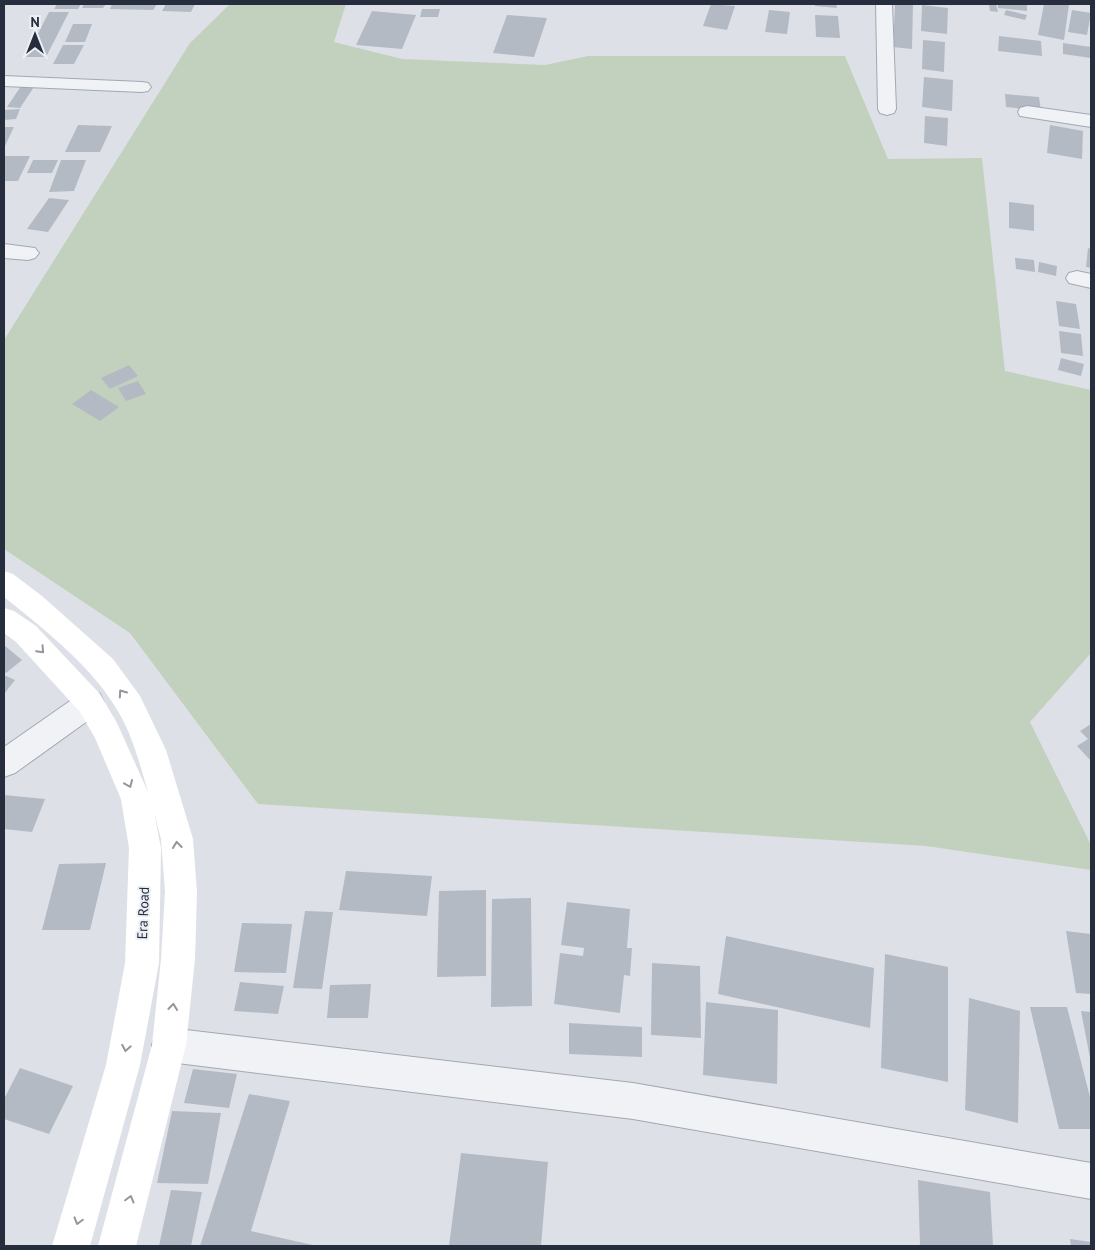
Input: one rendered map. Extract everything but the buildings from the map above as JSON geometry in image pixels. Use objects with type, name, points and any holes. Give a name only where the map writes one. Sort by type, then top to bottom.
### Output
[{"type":"main road","points":[[4,582],[32,604],[103,667],[130,705],[151,750],[177,839],[181,892],[178,959],[169,1044],[117,1246]]},
{"type":"main road","name":"Era Road","points":[[4,619],[26,634],[90,703],[107,732],[136,799],[145,848],[142,963],[123,1065],[71,1246]]},
{"type":"street","points":[[884,4],[888,109]]},
{"type":"street","points":[[4,81],[142,87]]},
{"type":"street","points":[[1027,112],[1091,122]]},
{"type":"street","points":[[4,251],[28,253]]},
{"type":"street","points":[[4,764],[90,703]]},
{"type":"street","points":[[169,1044],[633,1101],[1091,1181]]},
{"type":"green space","points":[[230,4],[346,4],[334,42],[402,59],[545,65],[588,56],[845,56],[888,159],[982,158],[1005,371],[1091,390],[1091,653],[1030,722],[1091,845],[1091,870],[926,846],[258,804],[130,633],[4,549],[4,340],[190,43]]}]
